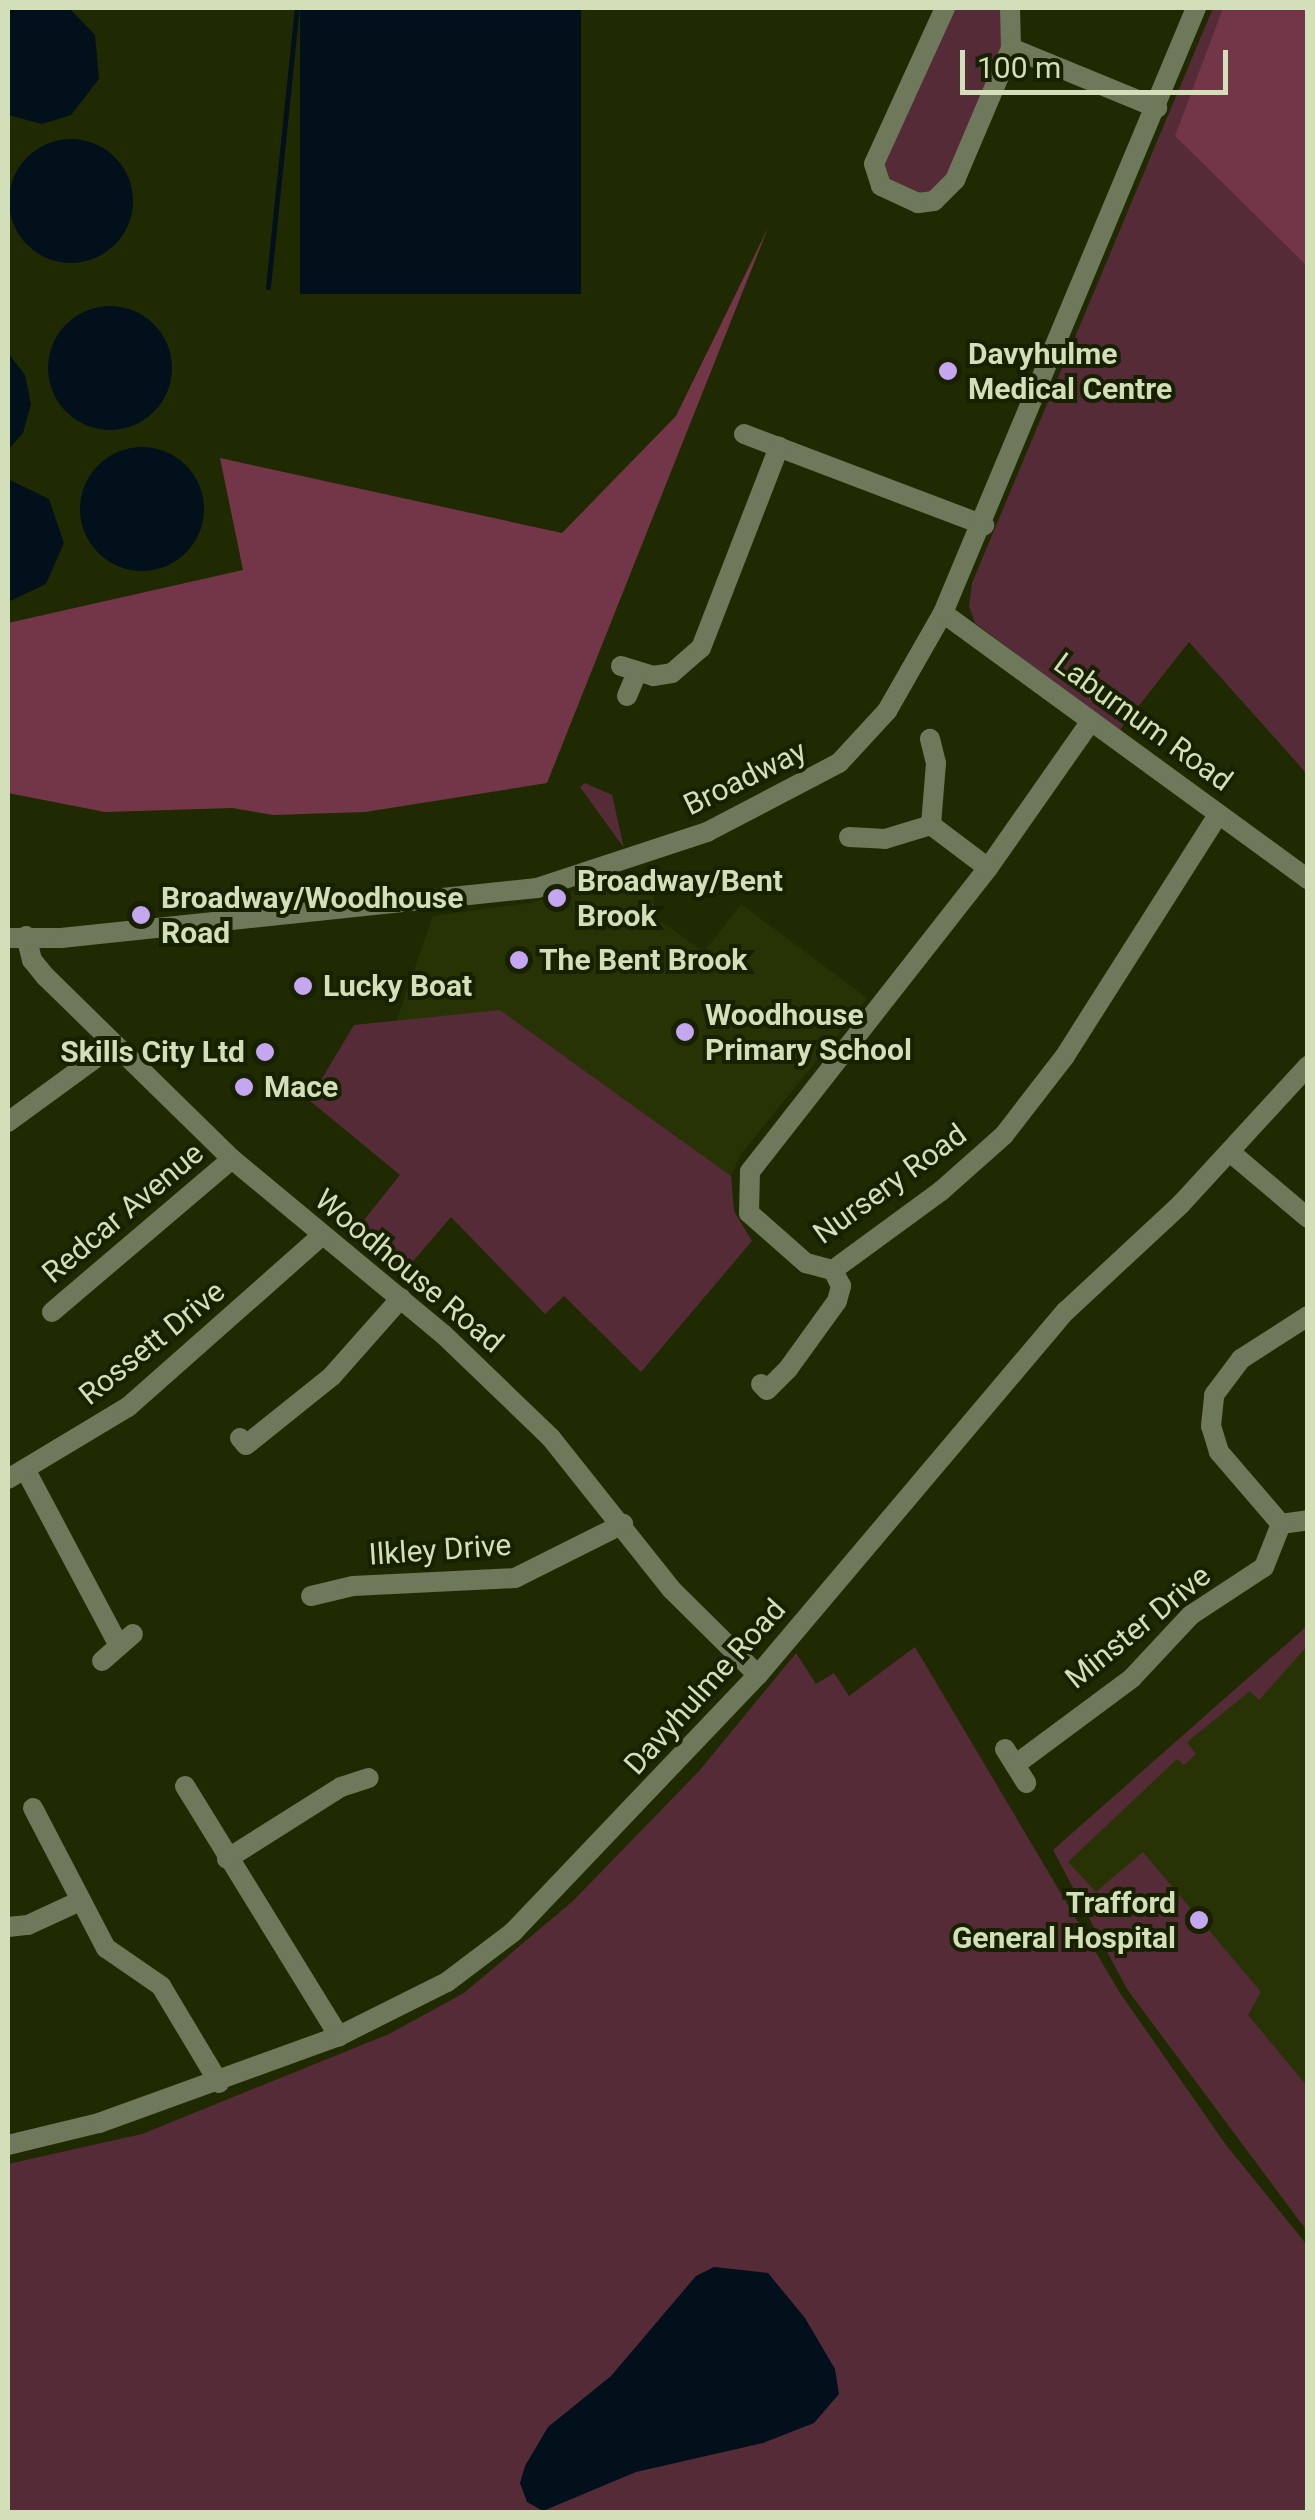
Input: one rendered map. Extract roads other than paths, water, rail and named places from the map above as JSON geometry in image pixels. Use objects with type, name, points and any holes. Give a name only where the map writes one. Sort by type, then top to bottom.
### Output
[{"type":"street","points":[[944,8],[874,164],[880,186],[918,203],[945,192],[1011,48],[1010,8]]},
{"type":"street","name":"Broadway","points":[[17,937],[490,896],[634,860],[786,796],[839,763],[887,711],[943,613],[984,525],[1196,8]]},
{"type":"street","points":[[1011,48],[1157,108]]},
{"type":"street","points":[[744,434],[984,525]]},
{"type":"street","points":[[627,696],[629,669],[672,673],[700,648],[780,446]]},
{"type":"street","name":"Laburnum Road","points":[[943,613],[1308,879]]},
{"type":"street","name":"Nursery Road","points":[[1090,721],[988,868],[750,1172],[746,1200],[758,1224],[806,1262],[833,1270],[972,1166],[1036,1097],[1218,815]]},
{"type":"street","points":[[930,739],[936,762],[931,825]]},
{"type":"street","points":[[931,825],[988,868]]},
{"type":"street","points":[[849,837],[886,839],[931,825]]},
{"type":"street","name":"Woodhouse Road","points":[[17,937],[32,960],[232,1160],[401,1298],[551,1438],[700,1621],[758,1675]]},
{"type":"street","points":[[8,1122],[115,1044]]},
{"type":"street","name":"Davyhulme Road","points":[[8,2145],[98,2124],[339,2036],[447,1982],[513,1932],[758,1675],[1040,1339],[1230,1152],[1308,1066]]},
{"type":"street","points":[[1230,1152],[1308,1218]]},
{"type":"street","name":"Redcar Avenue","points":[[52,1312],[232,1160]]},
{"type":"street","name":"Rossett Drive","points":[[16,1474],[148,1391],[321,1236]]},
{"type":"street","points":[[761,1384],[768,1390],[788,1370],[837,1301],[841,1286],[833,1270]]},
{"type":"street","points":[[240,1438],[246,1445],[332,1376],[401,1298]]},
{"type":"street","points":[[1308,1316],[1230,1368],[1211,1410],[1219,1452],[1281,1524],[1308,1520]]},
{"type":"street","points":[[16,1474],[126,1640],[102,1661]]},
{"type":"street","name":"Ilkley Drive","points":[[311,1596],[353,1586],[515,1578],[623,1524]]},
{"type":"street","name":"Minster Drive","points":[[1016,1765],[1132,1678],[1191,1615],[1264,1567],[1281,1524]]},
{"type":"street","points":[[227,1859],[341,1787],[370,1778]]},
{"type":"street","points":[[185,1786],[339,2036]]},
{"type":"street","points":[[32,1808],[106,1948],[173,2001],[219,2083]]},
{"type":"street","points":[[8,1927],[28,1925],[80,1901]]},
{"type":"water","points":[[8,8],[69,8],[95,35],[99,79],[71,115],[42,124],[8,115]]},
{"type":"water","points":[[300,8],[581,8],[581,294],[300,294]]},
{"type":"water","points":[[71,139],[95,144],[115,157],[128,177],[133,201],[128,225],[115,245],[95,258],[71,263],[47,258],[27,245],[14,225],[9,201],[14,177],[27,157],[47,144]]},
{"type":"water","points":[[110,306],[134,311],[154,324],[167,344],[172,368],[167,392],[154,412],[134,425],[110,430],[86,425],[66,412],[53,392],[48,368],[53,344],[66,324],[86,311]]},
{"type":"water","points":[[8,353],[25,375],[31,404],[23,433],[8,450]]},
{"type":"water","points":[[142,447],[166,452],[186,465],[199,485],[204,509],[199,533],[186,553],[166,566],[142,571],[118,566],[98,553],[85,533],[80,509],[85,485],[98,465],[118,452]]},
{"type":"water","points":[[8,479],[49,499],[64,543],[46,584],[8,602]]},
{"type":"water","points":[[714,2267],[768,2273],[805,2318],[835,2369],[839,2394],[814,2423],[763,2443],[636,2472],[543,2511],[527,2502],[520,2483],[525,2466],[548,2427],[611,2376],[696,2276]]},
{"type":"waterway","points":[[268,287],[297,8]]},
{"type":"place","name":"Davyhulme Medical Centre","points":[[948,371]]},
{"type":"place","name":"Broadway/Bent Brook","points":[[557,898]]},
{"type":"place","name":"Broadway/Woodhouse Road","points":[[141,915]]},
{"type":"place","name":"The Bent Brook","points":[[519,960]]},
{"type":"place","name":"Lucky Boat","points":[[303,986]]},
{"type":"place","name":"Woodhouse Primary School","points":[[685,1032]]},
{"type":"place","name":"Skills City Ltd","points":[[265,1052]]},
{"type":"place","name":"Mace","points":[[244,1087]]},
{"type":"place","name":"Trafford General Hospital","points":[[1199,1920]]}]
